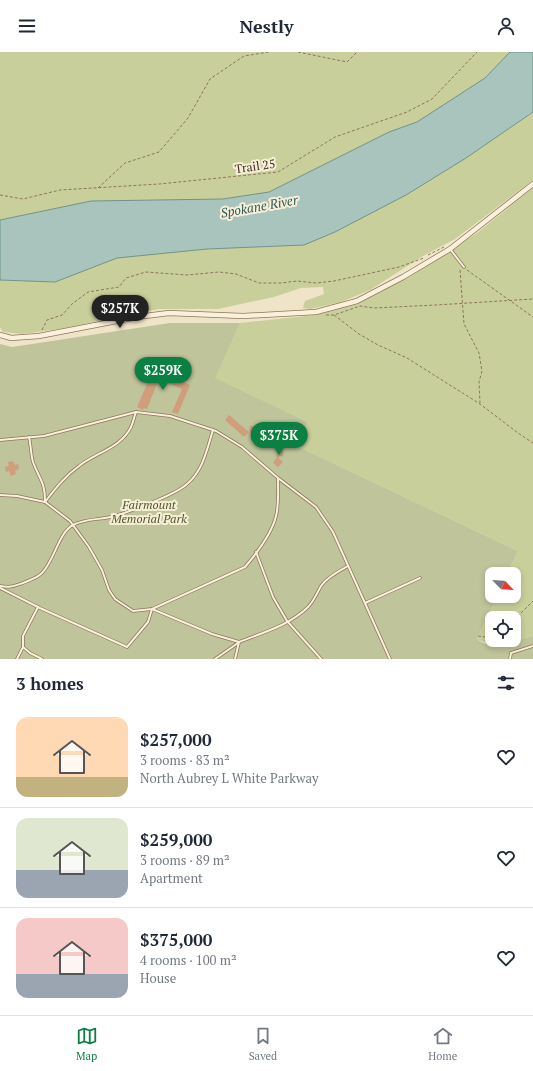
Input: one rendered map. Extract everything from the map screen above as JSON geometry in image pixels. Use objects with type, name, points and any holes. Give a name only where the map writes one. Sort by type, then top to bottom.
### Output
[{"type":"street","points":[[0,336],[11,338],[39,336],[137,317],[170,313],[243,316],[316,312],[357,301],[403,277],[450,249],[533,184]]},
{"type":"lane","points":[[450,249],[464,267]]},
{"type":"lane","points":[[45,502],[70,472],[110,449],[121,439],[131,428],[136,412]]},
{"type":"lane","points":[[0,440],[44,436],[136,412],[170,416],[213,430],[242,447],[278,478],[316,507],[332,532],[390,659]]},
{"type":"lane","points":[[0,587],[13,588],[41,573],[47,566],[67,530],[72,525],[114,516],[151,502],[187,484],[201,465],[208,450],[213,430]]},
{"type":"lane","points":[[29,437],[32,460],[42,479],[45,490],[45,502]]},
{"type":"lane","points":[[0,495],[17,496],[45,502],[70,521],[92,553],[115,599],[133,611],[152,610],[244,567],[271,529],[276,516],[278,478]]},
{"type":"lane","points":[[256,552],[273,597],[287,621],[321,659]]},
{"type":"lane","points":[[215,659],[239,642],[287,621],[308,607],[322,585],[332,576],[348,566]]},
{"type":"lane","points":[[365,603],[420,578]]},
{"type":"lane","points":[[0,587],[38,607],[127,647],[148,622],[152,610]]},
{"type":"lane","points":[[17,659],[23,647],[23,636],[38,607]]},
{"type":"lane","points":[[152,610],[212,634],[239,642]]},
{"type":"lane","points":[[235,659],[239,642]]},
{"type":"lane","points":[[510,659],[511,653],[533,646]]},
{"type":"lane","points":[[23,647],[30,653],[42,659]]},
{"type":"path","points":[[97,189],[125,163],[159,152],[188,118],[210,79],[244,56],[270,52]]},
{"type":"path","points":[[298,52],[347,62],[357,52]]},
{"type":"path","name":"Trail 25","points":[[0,195],[23,199],[60,190],[97,189],[159,184],[278,172],[335,137],[407,112],[432,99],[477,52]]},
{"type":"path","points":[[39,336],[47,320],[62,315],[72,304],[88,292],[119,287],[126,278],[146,272],[187,275],[219,272],[236,274],[259,283],[297,281],[316,283],[356,277],[399,267],[423,258],[443,246],[450,249]]},
{"type":"path","points":[[461,263],[459,274],[464,324],[479,353],[482,371],[479,382],[480,404]]},
{"type":"path","points":[[464,267],[467,271],[533,317]]},
{"type":"path","points":[[346,310],[360,306],[374,308],[533,299]]},
{"type":"path","points":[[334,315],[372,342],[407,358],[480,404],[533,443]]},
{"type":"path","points":[[521,613],[533,602]]},
{"type":"path","points":[[478,636],[485,637]]},
{"type":"green space","points":[[0,52],[510,52],[485,78],[417,122],[389,132],[269,192],[223,199],[91,201],[0,220]]},
{"type":"green space","points":[[533,112],[533,180],[455,239],[423,256],[370,290],[341,302],[310,309],[303,308],[305,301],[324,294],[323,287],[301,288],[274,297],[218,309],[159,309],[59,329],[22,334],[3,332],[0,327],[0,280],[55,282],[117,258],[207,249],[304,245],[335,232],[406,195],[466,158]]},
{"type":"green space","points":[[533,188],[533,636],[521,639],[521,611],[490,611],[494,603],[521,603],[521,567],[510,567],[518,551],[297,446],[308,422],[214,378],[240,323],[315,315],[358,304],[406,278],[477,233]]},
{"type":"green space","name":"Fairmount Memorial Park","points":[[170,323],[240,323],[215,378],[308,422],[297,446],[518,551],[510,567],[485,567],[485,603],[494,603],[490,611],[485,611],[485,622],[477,639],[485,644],[485,647],[521,647],[521,639],[533,636],[533,659],[0,659],[0,344],[12,347]]},
{"type":"green space","points":[[485,622],[485,642],[477,639]]},
{"type":"water","name":"Spokane River","points":[[510,52],[533,52],[533,112],[466,158],[406,195],[335,232],[304,245],[207,249],[117,258],[55,282],[0,280],[0,220],[91,201],[223,199],[269,192],[389,132],[417,122],[485,78]]},
{"type":"building","points":[[162,373],[190,385],[178,414],[172,412],[182,389],[159,379],[147,409],[144,408],[143,410],[137,407],[149,379],[151,380],[156,374],[160,376]]},
{"type":"building","points":[[229,415],[249,432],[244,437],[225,420]]},
{"type":"building","points":[[265,425],[274,429],[271,434],[263,430]]},
{"type":"building","points":[[250,426],[261,426],[261,433],[250,433]]},
{"type":"building","points":[[276,433],[284,439],[280,444],[273,438]]},
{"type":"building","points":[[278,445],[283,445],[283,456],[278,458],[283,462],[278,467],[273,463],[277,457]]},
{"type":"building","points":[[13,461],[15,465],[18,464],[19,469],[15,471],[16,474],[11,476],[9,471],[6,472],[5,467],[9,466],[8,462]]}]
